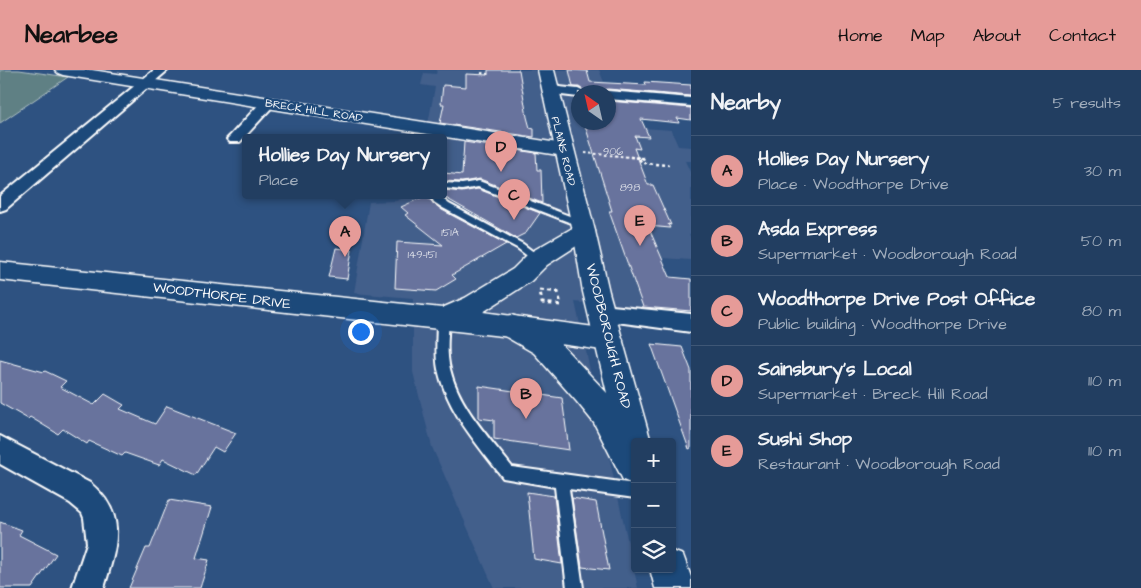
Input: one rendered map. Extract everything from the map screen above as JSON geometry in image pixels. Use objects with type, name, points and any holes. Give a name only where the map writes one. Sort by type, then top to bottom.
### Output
[{"type":"street","name":"BRECK HILL ROAD","points":[[63,70],[564,151]]},
{"type":"street","points":[[0,205],[162,70]]},
{"type":"street","name":"PLAINS ROAD","points":[[546,70],[583,228]]},
{"type":"street","points":[[550,90],[571,92]]},
{"type":"street","points":[[616,96],[691,102]]},
{"type":"street","points":[[235,139],[268,103]]},
{"type":"street","points":[[443,319],[474,305],[522,275],[538,259],[583,228]]},
{"type":"street","name":"WOODBOROUGH ROAD","points":[[583,228],[634,438]]},
{"type":"street","name":"WOODTHORPE DRIVE","points":[[0,271],[511,326],[606,327]]},
{"type":"street","points":[[606,327],[691,323]]},
{"type":"street","name":"WOODBOROUGH ROAD","points":[[511,326],[544,345],[588,392],[605,413],[631,461]]},
{"type":"street","points":[[3,450],[80,493],[92,503],[99,515],[102,543],[88,588]]},
{"type":"street","points":[[670,573],[674,588]]},
{"type":"lane","points":[[447,186],[462,187],[479,184],[583,228]]},
{"type":"lane","points":[[436,199],[520,246],[538,259]]},
{"type":"lane","points":[[443,319],[442,349],[444,371],[457,402],[474,429],[508,473],[631,490]]},
{"type":"lane","points":[[561,481],[575,588]]},
{"type":"path","points":[[482,73],[488,74]]},
{"type":"path","points":[[564,151],[624,157],[640,160],[642,163],[669,166]]},
{"type":"path","points":[[540,290],[558,292],[560,305],[542,303],[540,290]]},
{"type":"shaded area","points":[[437,70],[599,70],[605,85],[571,85],[571,130],[616,130],[616,96],[632,101],[644,128],[671,130],[678,146],[691,147],[691,161],[685,161],[691,174],[691,234],[689,234],[691,239],[691,260],[663,258],[687,315],[575,302],[631,556],[631,573],[635,573],[638,588],[494,588],[432,447],[413,372],[413,298],[354,293],[369,202],[396,201],[401,199],[447,199],[447,134],[437,134],[439,125],[428,124],[435,87],[421,85],[424,73],[436,74]]},
{"type":"green space","points":[[0,70],[19,70],[68,77],[0,123]]},
{"type":"building","points":[[488,70],[519,70],[527,117],[530,128],[534,129],[534,137],[440,123],[444,104],[441,104],[443,85],[466,87],[466,74],[488,75]]},
{"type":"building","points":[[569,70],[587,71],[590,82],[646,85],[645,82],[691,85],[691,96],[616,90],[616,85],[573,85]]},
{"type":"building","points":[[616,102],[691,108],[691,120],[677,118],[679,123],[641,119],[649,137],[635,136],[640,149],[634,148],[648,185],[653,185],[671,225],[668,224],[670,228],[648,226],[670,277],[691,279],[691,311],[643,307],[609,211],[612,211],[587,130],[616,130]]},
{"type":"building","points":[[464,142],[536,153],[537,170],[541,170],[542,203],[480,179],[462,182],[447,181],[447,173],[462,175]]},
{"type":"building","points":[[478,189],[540,213],[526,233],[516,238],[447,199],[447,190],[462,192]]},
{"type":"building","points":[[418,199],[429,199],[442,210],[506,244],[452,275],[456,279],[436,291],[395,288],[397,242],[443,245],[405,215],[408,213],[401,207]]},
{"type":"building","points":[[336,248],[352,250],[347,279],[329,277]]},
{"type":"building","points":[[651,344],[682,347],[691,370],[691,448],[689,449]]},
{"type":"building","points":[[0,360],[45,371],[66,381],[60,387],[94,405],[105,394],[124,405],[120,409],[155,424],[167,406],[236,433],[223,452],[214,447],[196,475],[163,459],[159,465],[125,453],[122,456],[89,441],[87,444],[63,429],[58,434],[30,417],[28,419],[0,403]]},
{"type":"building","points":[[479,386],[562,398],[569,450],[494,439],[494,420],[479,418]]},
{"type":"building","points":[[527,492],[554,496],[562,564],[534,559]]},
{"type":"building","points":[[572,498],[596,502],[609,570],[582,567]]},
{"type":"building","points":[[169,500],[212,507],[196,558],[209,560],[200,588],[129,588],[146,548],[150,548]]},
{"type":"building","points":[[0,522],[22,530],[19,535],[56,554],[32,588],[0,588]]},
{"type":"place","name":"Sainsbury's Local","points":[[501,172]]},
{"type":"place","name":"Woodthorpe Drive Post Office","points":[[514,220]]},
{"type":"place","name":"Sushi Shop","points":[[640,246]]},
{"type":"place","name":"Hollies Day Nursery","points":[[345,257]]},
{"type":"place","name":"Asda Express","points":[[526,419]]}]
